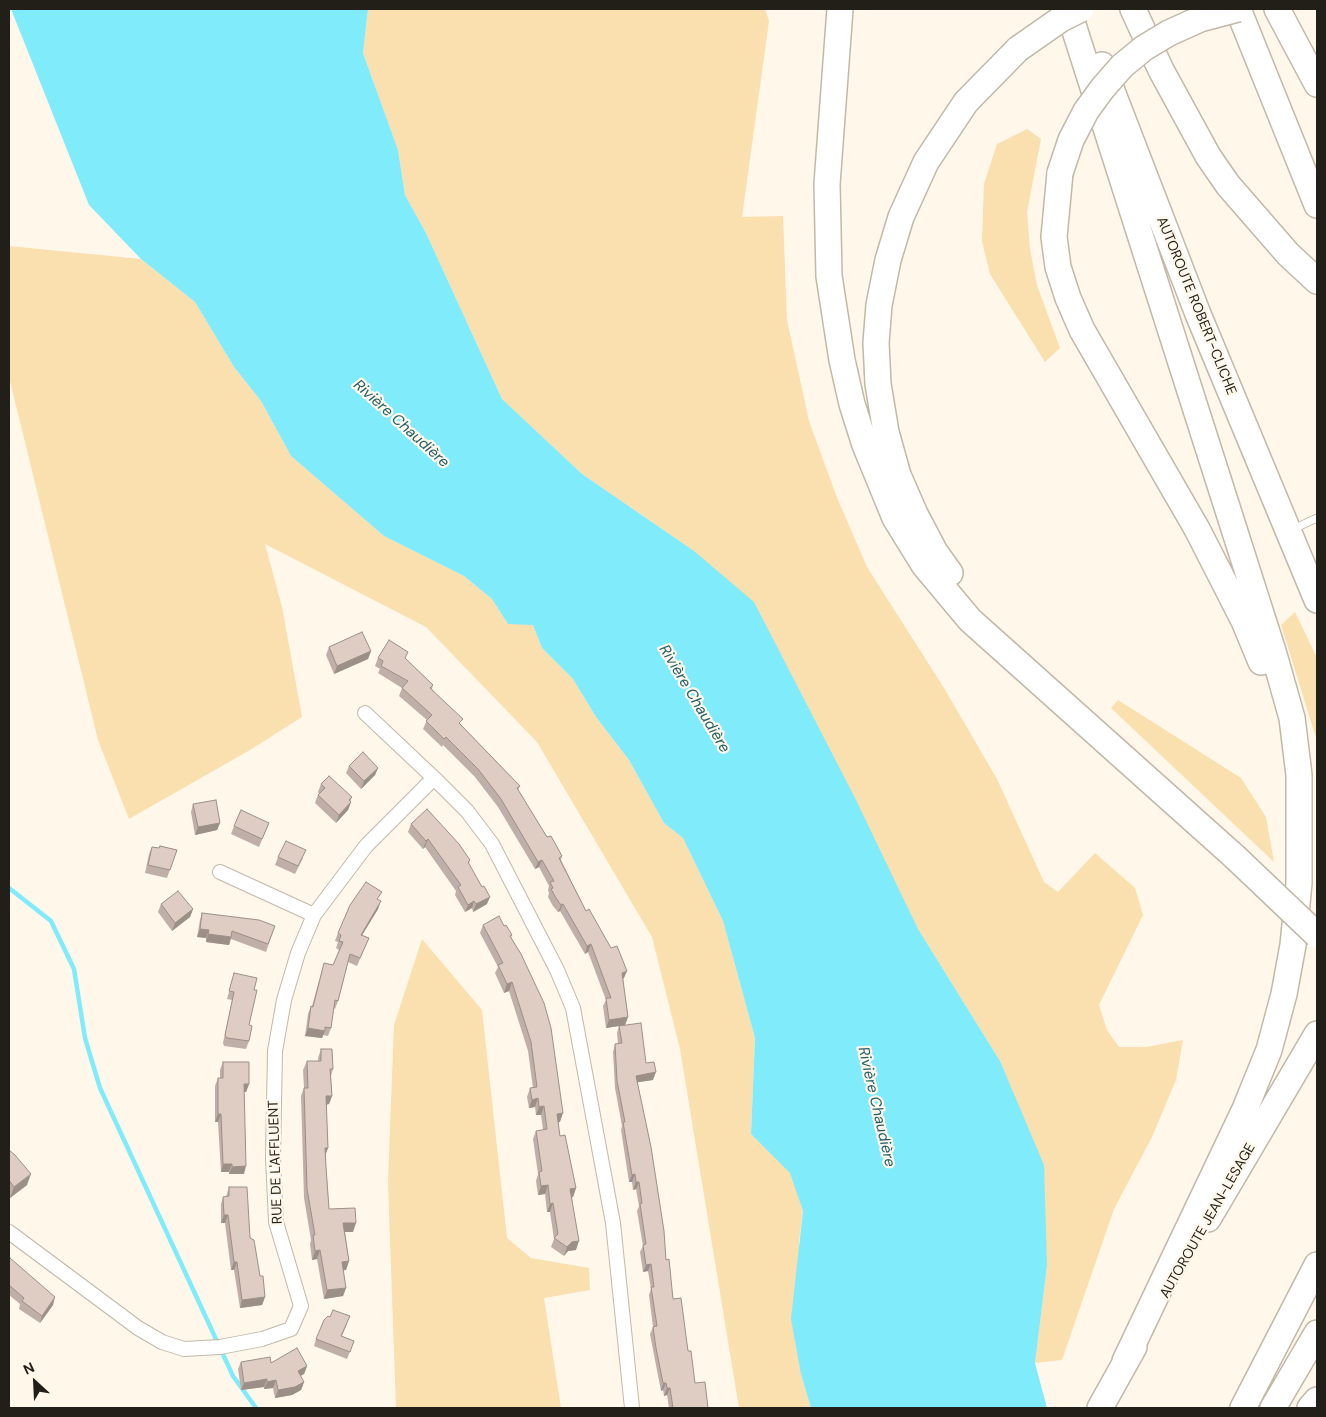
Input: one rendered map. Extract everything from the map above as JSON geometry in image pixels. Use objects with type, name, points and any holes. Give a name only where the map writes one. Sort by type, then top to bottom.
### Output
[{"type":"highway","points":[[840,9],[827,184],[829,276],[842,360],[852,404],[865,445],[895,518],[924,565],[970,620],[1235,857],[1317,935]]},
{"type":"highway","points":[[1068,9],[1273,651],[1292,718],[1299,775],[1301,832],[1293,945],[1284,994],[1269,1050],[1245,1109],[1126,1361]]},
{"type":"highway","points":[[1080,9],[1061,19],[1018,49],[966,102],[926,162],[901,216],[888,260],[879,305],[876,343],[878,384],[886,432],[898,475],[914,514],[935,552],[953,578],[975,604],[1194,820]]},
{"type":"highway","name":"AUTOROUTE ROBERT-CLICHE","points":[[1080,9],[1191,296],[1317,600]]},
{"type":"highway","points":[[1133,9],[1162,70],[1208,156],[1252,215],[1288,254],[1317,281]]},
{"type":"highway","points":[[1301,832],[1290,766],[1259,656],[1244,621],[1197,529],[1082,330],[1068,298],[1058,267],[1054,236],[1060,173],[1071,140],[1086,111],[1102,88],[1122,66],[1144,48],[1169,33],[1200,19],[1238,9],[1317,205]]},
{"type":"highway","points":[[1277,9],[1317,84]]},
{"type":"highway","name":"AUTOROUTE JEAN-LESAGE","points":[[1100,1408],[1317,1034]]},
{"type":"highway","points":[[1243,1408],[1317,1265]]},
{"type":"highway","points":[[1273,1408],[1317,1334]]},
{"type":"highway","points":[[1310,1408],[1317,1400]]},
{"type":"street","points":[[365,713],[467,811],[492,844],[553,962],[573,1008],[613,1223],[632,1408]]},
{"type":"street","name":"RUE DE L'AFFLUENT","points":[[9,1232],[138,1328],[162,1342],[184,1349],[220,1347],[262,1339],[291,1329],[300,1306],[276,1222],[273,1158],[275,1051],[284,1000],[298,953],[314,915],[366,846],[434,778]]},
{"type":"street","points":[[220,872],[314,915]]},
{"type":"lane","points":[[1288,531],[1317,518]]},
{"type":"shaded area","points":[[368,9],[765,9],[769,21],[742,217],[783,216],[787,320],[809,421],[836,495],[867,567],[944,688],[997,779],[1044,882],[1058,892],[1095,853],[1135,888],[1143,915],[1099,1005],[1107,1030],[1119,1047],[1146,1047],[1183,1040],[1176,1080],[1152,1137],[1114,1209],[1062,1360],[1035,1363],[1047,1266],[1000,1061],[918,929],[694,551],[582,474],[502,399],[426,233],[405,195],[398,150],[363,53]]},
{"type":"shaded area","points":[[1027,129],[1041,139],[1027,212],[1030,249],[1037,285],[1060,348],[1045,362],[990,274],[982,241],[984,184],[997,144]]},
{"type":"shaded area","points":[[9,246],[141,259],[195,302],[234,367],[261,401],[291,456],[384,536],[464,576],[492,599],[508,624],[533,624],[542,648],[573,679],[596,717],[629,760],[664,823],[683,838],[723,921],[755,1038],[751,1134],[791,1173],[803,1211],[799,1242],[801,1374],[811,1408],[739,1408],[680,1049],[652,937],[537,742],[426,627],[265,544],[282,607],[302,717],[250,750],[129,819],[98,740],[9,377]]},
{"type":"shaded area","points":[[1295,612],[1317,658],[1317,741],[1281,625]]},
{"type":"shaded area","points":[[1118,700],[1241,778],[1266,817],[1274,862],[1111,708]]},
{"type":"shaded area","points":[[422,939],[482,1010],[507,1238],[531,1258],[589,1268],[590,1290],[544,1298],[561,1408],[396,1408],[388,1182],[394,1025]]},
{"type":"water","name":"Rivière Chaudière","points":[[11,9],[368,9],[363,53],[398,150],[405,195],[426,233],[502,399],[582,474],[694,551],[754,602],[855,798],[918,929],[1000,1061],[1044,1165],[1047,1266],[1035,1363],[1047,1408],[811,1408],[801,1374],[791,1319],[803,1211],[790,1173],[751,1134],[755,1038],[723,921],[683,838],[664,823],[629,760],[596,717],[573,679],[542,648],[533,625],[508,624],[492,599],[464,576],[384,536],[291,456],[261,401],[234,367],[195,302],[141,259],[89,205]]},
{"type":"building","points":[[362,632],[371,651],[337,666],[329,647]]},
{"type":"building","points":[[389,640],[408,652],[405,658],[433,685],[430,688],[463,719],[459,723],[520,786],[517,788],[547,837],[551,836],[562,856],[559,858],[586,911],[589,909],[611,948],[617,946],[627,971],[622,973],[628,1017],[609,1020],[606,998],[611,998],[591,944],[587,946],[563,904],[561,905],[556,898],[551,889],[553,888],[550,882],[554,881],[542,860],[538,862],[501,799],[478,769],[446,737],[444,739],[426,721],[432,715],[402,688],[408,681],[381,666],[383,661],[378,658]]},
{"type":"building","points":[[363,752],[378,768],[364,781],[349,766]]},
{"type":"building","points":[[329,776],[352,797],[349,800],[351,802],[339,815],[318,795],[325,788],[321,784]]},
{"type":"building","points":[[216,800],[220,823],[198,827],[193,804]]},
{"type":"building","points":[[427,809],[459,844],[470,860],[468,862],[482,887],[484,886],[490,897],[476,904],[474,901],[468,905],[458,887],[461,885],[428,839],[426,841],[411,824]]},
{"type":"building","points":[[241,810],[269,823],[262,839],[234,826]]},
{"type":"building","points":[[286,841],[306,850],[298,866],[278,857]]},
{"type":"building","points":[[160,846],[177,850],[170,870],[148,865],[152,847],[159,848]]},
{"type":"building","points":[[366,882],[382,892],[377,899],[381,901],[361,935],[369,938],[360,958],[350,954],[338,1001],[335,1000],[331,1028],[325,1027],[325,1031],[308,1028],[311,1006],[313,1007],[324,963],[333,965],[343,942],[339,941],[341,935],[338,933],[350,905]]},
{"type":"building","points":[[178,891],[193,909],[175,923],[161,904]]},
{"type":"building","points":[[202,913],[259,920],[275,926],[268,944],[232,931],[231,937],[208,934],[209,930],[200,929]]},
{"type":"building","points":[[499,916],[504,926],[506,925],[512,935],[510,936],[521,954],[544,1003],[551,1028],[563,1113],[557,1114],[560,1136],[565,1135],[576,1188],[570,1189],[579,1241],[572,1242],[567,1247],[554,1238],[558,1234],[553,1203],[550,1204],[548,1185],[541,1186],[539,1172],[542,1171],[536,1131],[547,1129],[544,1106],[539,1107],[538,1098],[532,1100],[530,1088],[537,1087],[531,1042],[512,982],[507,984],[498,965],[503,963],[483,925]]},
{"type":"building","points":[[234,973],[257,978],[254,990],[257,990],[249,1025],[252,1026],[249,1041],[227,1038],[225,1035],[234,992],[229,991]]},
{"type":"building","points":[[641,1023],[646,1063],[654,1062],[656,1072],[636,1076],[651,1147],[664,1231],[666,1260],[669,1259],[673,1299],[681,1298],[688,1351],[691,1351],[695,1383],[705,1382],[708,1408],[673,1408],[670,1388],[667,1388],[666,1383],[663,1383],[656,1348],[653,1327],[657,1326],[651,1287],[654,1287],[651,1264],[646,1265],[643,1245],[646,1244],[640,1204],[642,1203],[639,1182],[636,1182],[635,1174],[632,1175],[623,1122],[625,1122],[617,1081],[615,1044],[622,1043],[619,1026]]},
{"type":"building","points":[[321,1049],[332,1049],[333,1069],[330,1069],[332,1096],[326,1096],[328,1148],[325,1148],[329,1209],[355,1208],[356,1223],[343,1223],[349,1261],[342,1262],[346,1288],[327,1290],[320,1250],[315,1251],[313,1235],[315,1235],[307,1189],[304,1088],[308,1088],[307,1061],[321,1061]]},
{"type":"building","points":[[223,1062],[249,1062],[249,1084],[244,1084],[246,1166],[232,1167],[232,1164],[223,1164],[221,1114],[218,1114],[218,1078],[223,1078]]},
{"type":"building","points":[[9,1150],[31,1174],[14,1187],[9,1180]]},
{"type":"building","points":[[229,1187],[247,1187],[250,1238],[254,1240],[260,1276],[263,1276],[265,1297],[242,1300],[237,1262],[234,1262],[228,1215],[224,1215],[223,1197],[229,1196]]},
{"type":"building","points":[[10,1258],[55,1297],[42,1316],[22,1301],[24,1298],[9,1285]]},
{"type":"building","points":[[333,1310],[350,1316],[341,1336],[354,1341],[350,1352],[316,1339],[324,1320],[328,1316],[330,1317]]},
{"type":"building","points":[[297,1348],[307,1366],[298,1371],[304,1382],[295,1387],[278,1390],[276,1380],[267,1382],[267,1379],[244,1383],[241,1362],[270,1357],[271,1363]]},
{"type":"waterway","points":[[9,888],[51,921],[74,969],[85,1038],[100,1088],[233,1376],[256,1408]]}]
